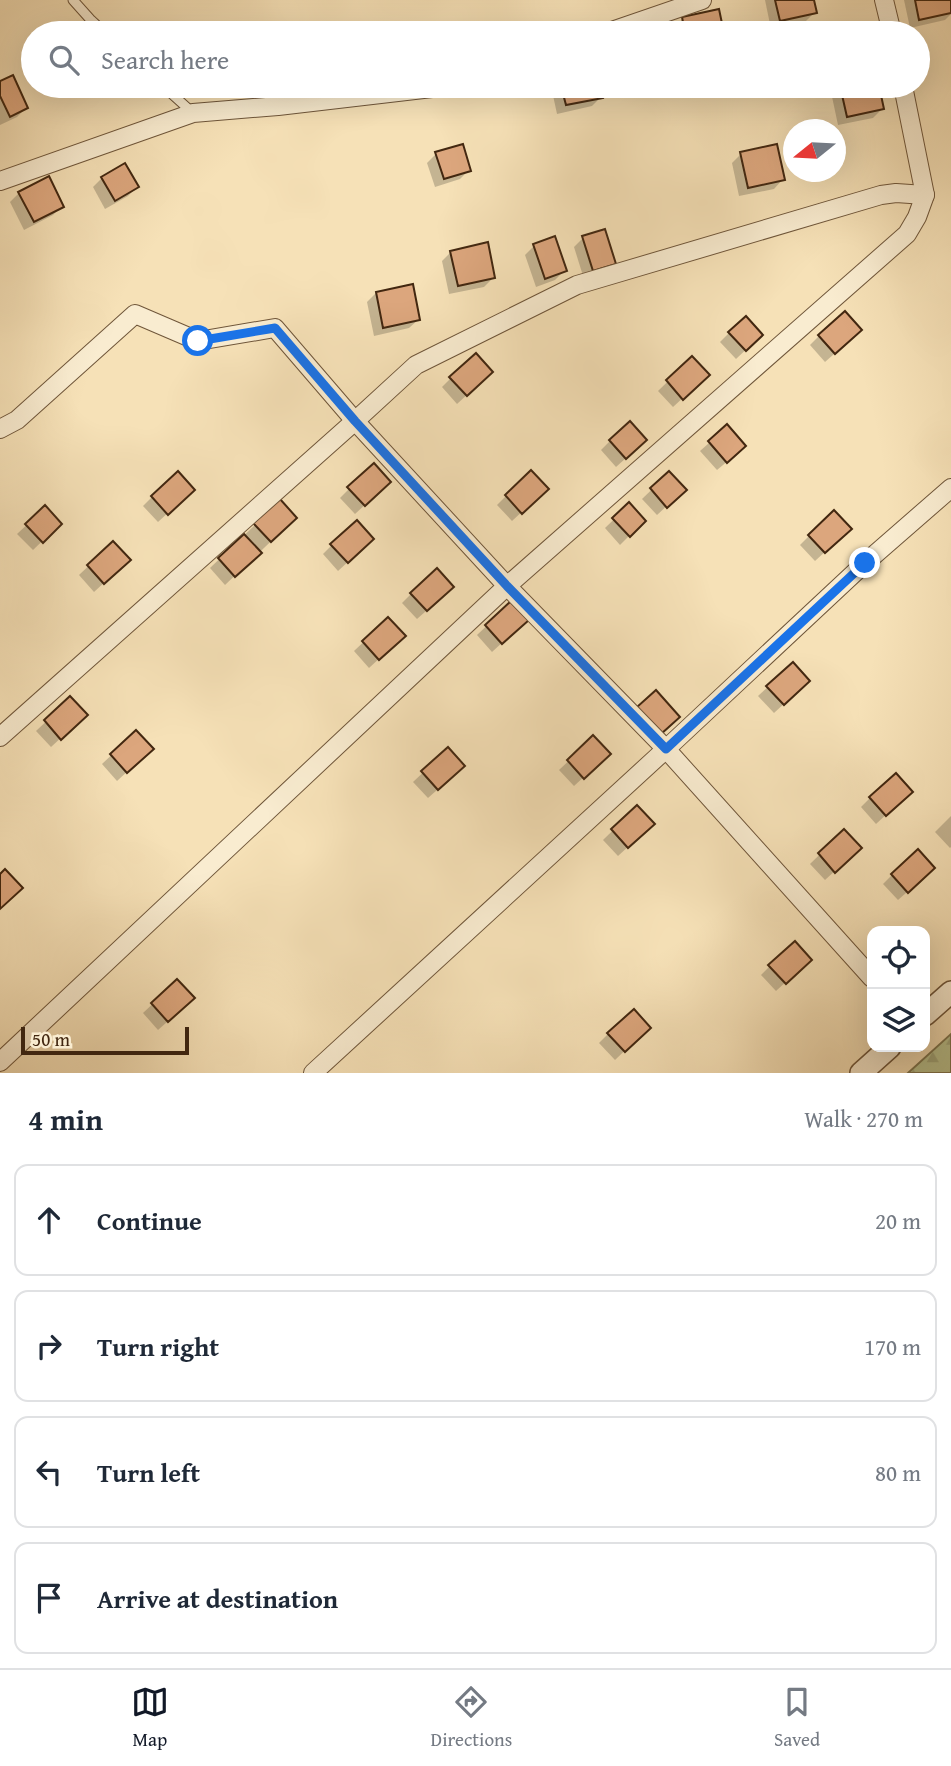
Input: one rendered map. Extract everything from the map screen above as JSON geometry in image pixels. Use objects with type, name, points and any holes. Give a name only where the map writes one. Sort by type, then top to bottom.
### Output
[{"type":"street","points":[[641,21],[702,0]]},
{"type":"street","points":[[884,0],[889,21]]},
{"type":"street","points":[[0,181],[193,113],[347,98]]},
{"type":"street","points":[[0,1062],[507,586],[907,234],[925,195],[905,98]]},
{"type":"street","points":[[0,737],[416,365],[578,285],[881,195],[925,195]]},
{"type":"street","points":[[0,429],[17,420],[135,314],[198,341],[275,328],[355,421],[507,586],[666,749],[867,972]]},
{"type":"street","points":[[313,1073],[865,563],[951,488]]},
{"type":"street","points":[[930,1011],[951,992]]},
{"type":"street","points":[[860,1073],[884,1052]]},
{"type":"lane","points":[[73,0],[92,21]]},
{"type":"lane","points":[[176,98],[193,113]]},
{"type":"green space","points":[[951,1034],[951,1073],[908,1073]]},
{"type":"building","points":[[775,0],[814,0],[817,13],[780,21]]},
{"type":"building","points":[[915,0],[951,0],[951,13],[919,20]]},
{"type":"building","points":[[719,9],[722,21],[683,21],[682,17]]},
{"type":"building","points":[[13,75],[21,98],[28,108],[10,117],[0,96],[0,81]]},
{"type":"building","points":[[564,98],[603,98],[566,105]]},
{"type":"building","points":[[843,98],[882,98],[884,109],[847,117]]},
{"type":"building","points":[[463,144],[471,171],[444,179],[435,152]]},
{"type":"building","points":[[777,144],[783,180],[748,188],[740,152]]},
{"type":"building","points":[[125,163],[139,187],[115,201],[101,177]]},
{"type":"building","points":[[49,176],[64,207],[34,222],[18,192]]},
{"type":"building","points":[[605,229],[616,264],[593,271],[582,236]]},
{"type":"building","points":[[555,236],[567,271],[545,279],[533,244]]},
{"type":"building","points":[[488,242],[495,278],[458,286],[450,251]]},
{"type":"building","points":[[413,284],[420,320],[383,328],[376,292]]},
{"type":"building","points":[[845,311],[862,330],[835,354],[818,335]]},
{"type":"building","points":[[746,316],[763,335],[746,351],[728,332]]},
{"type":"building","points":[[476,353],[493,372],[467,396],[449,377]]},
{"type":"building","points":[[692,356],[710,375],[683,400],[666,380]]},
{"type":"building","points":[[630,421],[647,440],[626,459],[609,440]]},
{"type":"building","points":[[727,424],[746,446],[727,463],[708,441]]},
{"type":"building","points":[[374,463],[391,482],[365,506],[347,487]]},
{"type":"building","points":[[531,470],[549,489],[522,514],[505,495]]},
{"type":"building","points":[[178,471],[195,490],[168,515],[151,496]]},
{"type":"building","points":[[669,471],[687,490],[667,508],[650,488]]},
{"type":"building","points":[[280,499],[297,518],[271,542],[253,523]]},
{"type":"building","points":[[629,502],[646,521],[630,537],[612,518]]},
{"type":"building","points":[[45,505],[62,524],[43,543],[25,524]]},
{"type":"building","points":[[834,510],[852,529],[825,553],[808,535]]},
{"type":"building","points":[[357,520],[374,539],[348,563],[330,544]]},
{"type":"building","points":[[244,534],[262,553],[235,577],[218,558]]},
{"type":"building","points":[[113,541],[131,560],[104,584],[87,565]]},
{"type":"building","points":[[437,568],[454,587],[427,611],[410,593]]},
{"type":"building","points":[[511,601],[529,620],[502,644],[485,625]]},
{"type":"building","points":[[388,617],[406,636],[379,660],[362,641]]},
{"type":"building","points":[[793,662],[810,681],[784,705],[766,686]]},
{"type":"building","points":[[656,690],[680,717],[661,734],[637,707]]},
{"type":"building","points":[[70,696],[88,715],[61,740],[44,720]]},
{"type":"building","points":[[136,730],[154,749],[127,773],[110,754]]},
{"type":"building","points":[[593,735],[611,754],[584,779],[567,760]]},
{"type":"building","points":[[448,747],[465,766],[438,790],[421,771]]},
{"type":"building","points":[[896,773],[913,792],[886,816],[869,797]]},
{"type":"building","points":[[637,805],[655,824],[628,848],[611,829]]},
{"type":"building","points":[[844,829],[862,848],[835,873],[818,853]]},
{"type":"building","points":[[918,849],[935,868],[908,893],[891,874]]},
{"type":"building","points":[[5,869],[23,888],[0,909],[0,874]]},
{"type":"building","points":[[795,941],[812,960],[786,984],[768,965]]},
{"type":"building","points":[[177,979],[195,998],[168,1022],[151,1003]]},
{"type":"building","points":[[634,1009],[651,1028],[625,1052],[607,1033]]},
{"type":"route","points":[[198,341],[275,328],[355,421],[507,586],[666,749],[865,563]]}]
